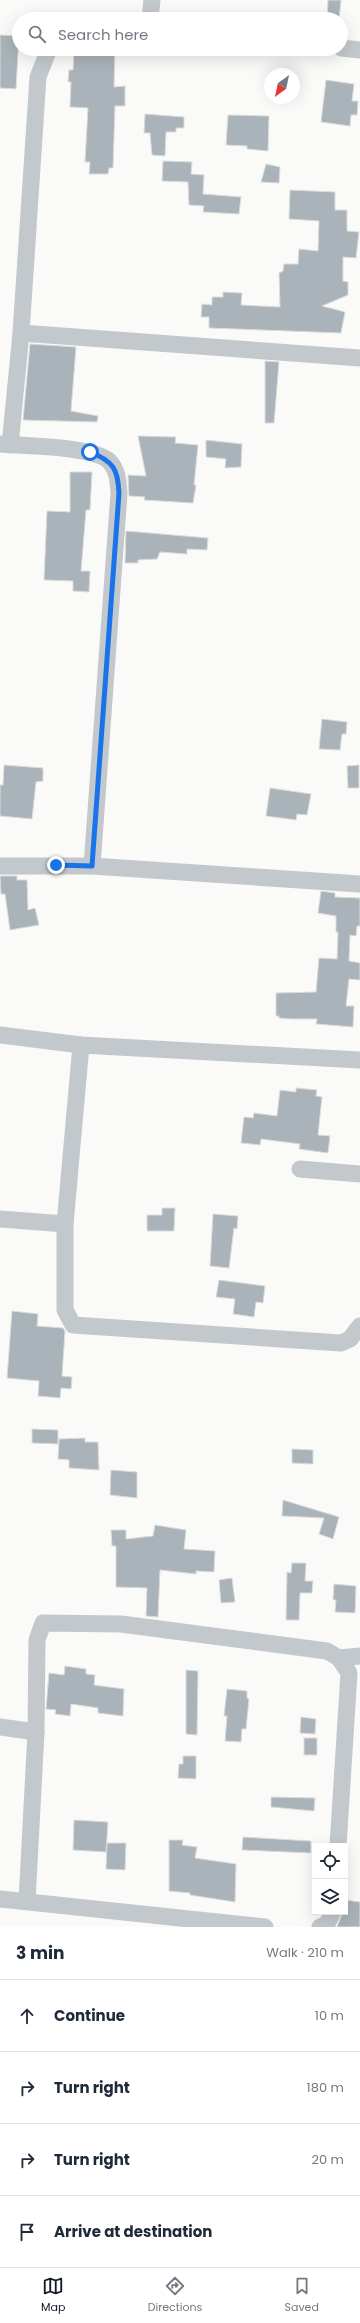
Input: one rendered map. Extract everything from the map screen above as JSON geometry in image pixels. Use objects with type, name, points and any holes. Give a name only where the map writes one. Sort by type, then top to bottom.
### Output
[{"type":"street","points":[[151,12],[152,0]]},
{"type":"street","points":[[348,49],[360,50]]},
{"type":"street","points":[[46,56],[38,77],[21,333],[5,444],[90,452],[110,462],[118,476],[119,493],[92,866]]},
{"type":"street","points":[[21,333],[360,358]]},
{"type":"street","points":[[0,866],[92,866],[360,884]]},
{"type":"street","points":[[0,1035],[81,1045],[360,1060]]},
{"type":"street","points":[[81,1045],[65,1224],[65,1310],[74,1325],[341,1343],[350,1339],[360,1326]]},
{"type":"street","points":[[300,1169],[360,1174]]},
{"type":"street","points":[[0,1219],[65,1224]]},
{"type":"street","points":[[27,1901],[36,1732],[37,1640],[43,1623],[121,1624],[327,1651],[339,1658],[349,1674],[338,1843]]},
{"type":"street","points":[[339,1658],[360,1656]]},
{"type":"street","points":[[0,1727],[36,1732]]},
{"type":"street","points":[[0,1899],[265,1927]]},
{"type":"street","points":[[320,1927],[327,1924],[332,1915]]},
{"type":"building","points":[[328,0],[341,0],[340,12],[327,12]]},
{"type":"building","points":[[0,35],[12,36],[12,56],[18,56],[16,89],[0,88]]},
{"type":"building","points":[[74,56],[115,56],[114,87],[125,86],[125,106],[115,106],[113,168],[109,168],[108,174],[89,174],[90,162],[85,162],[88,108],[70,107],[71,82],[68,82],[69,70],[73,70]]},
{"type":"building","points":[[326,80],[354,84],[352,101],[358,101],[357,115],[351,115],[350,126],[321,122]]},
{"type":"building","points":[[145,114],[184,117],[184,128],[176,128],[176,132],[166,132],[165,156],[152,155],[150,133],[144,133]]},
{"type":"building","points":[[228,115],[269,116],[268,151],[247,149],[247,146],[226,145]]},
{"type":"building","points":[[163,161],[192,162],[191,174],[204,175],[203,194],[241,197],[239,214],[203,212],[204,206],[189,205],[188,182],[162,181]]},
{"type":"building","points":[[266,164],[280,167],[279,183],[261,182]]},
{"type":"building","points":[[290,190],[335,192],[335,210],[347,210],[347,231],[359,232],[356,258],[343,257],[343,281],[348,282],[348,295],[322,306],[345,312],[341,333],[209,328],[209,317],[201,317],[202,304],[212,305],[212,297],[223,297],[223,292],[242,293],[241,305],[280,307],[279,273],[283,271],[284,264],[298,264],[299,249],[318,251],[319,221],[289,219]]},
{"type":"building","points":[[30,344],[76,347],[71,411],[98,416],[97,422],[23,420]]},
{"type":"building","points":[[265,361],[279,362],[274,423],[265,423]]},
{"type":"building","points":[[138,436],[176,437],[175,443],[198,445],[194,485],[196,485],[193,503],[144,500],[145,497],[129,496],[128,475],[146,476]]},
{"type":"building","points":[[206,440],[242,444],[241,467],[225,468],[226,459],[206,457]]},
{"type":"building","points":[[70,472],[92,472],[90,510],[86,510],[81,571],[90,571],[89,592],[73,591],[73,581],[44,580],[47,511],[70,512]]},
{"type":"building","points":[[126,531],[208,538],[207,550],[187,549],[187,554],[160,552],[157,559],[138,560],[138,563],[125,563]]},
{"type":"building","points":[[322,719],[347,722],[346,734],[342,734],[340,750],[319,749]]},
{"type":"building","points":[[4,765],[43,768],[43,781],[36,782],[32,819],[0,816],[0,785],[3,785]]},
{"type":"building","points":[[359,765],[359,788],[348,788],[347,766]]},
{"type":"building","points":[[270,788],[311,794],[307,815],[297,814],[296,820],[266,816]]},
{"type":"building","points":[[0,876],[17,876],[17,880],[27,880],[28,910],[35,908],[39,925],[10,930],[5,894],[1,894]]},
{"type":"building","points":[[321,891],[335,893],[335,897],[360,898],[360,926],[357,926],[356,936],[350,935],[349,961],[360,963],[360,980],[349,979],[346,1006],[354,1006],[353,1027],[316,1024],[317,1019],[291,1019],[279,1018],[279,1016],[276,1016],[276,993],[316,992],[319,958],[337,959],[338,932],[336,932],[336,916],[318,913]]},
{"type":"building","points":[[296,1088],[317,1090],[316,1096],[322,1097],[318,1135],[330,1136],[328,1153],[299,1149],[300,1144],[261,1139],[260,1145],[241,1143],[244,1117],[253,1118],[254,1113],[277,1116],[280,1090],[296,1092]]},
{"type":"building","points":[[162,1208],[175,1208],[174,1231],[147,1231],[147,1215],[162,1215]]},
{"type":"building","points":[[213,1214],[238,1216],[237,1229],[234,1228],[229,1268],[210,1266]]},
{"type":"building","points":[[219,1280],[265,1286],[263,1303],[256,1302],[254,1317],[233,1314],[235,1299],[216,1297]]},
{"type":"building","points":[[12,1311],[38,1314],[37,1326],[63,1328],[65,1331],[62,1376],[72,1377],[71,1389],[61,1388],[60,1398],[38,1396],[39,1381],[7,1378]]},
{"type":"building","points":[[32,1429],[58,1430],[58,1444],[32,1443]]},
{"type":"building","points":[[85,1438],[85,1442],[98,1442],[99,1470],[69,1468],[69,1460],[58,1459],[59,1439]]},
{"type":"building","points":[[292,1449],[313,1450],[313,1464],[292,1463]]},
{"type":"building","points":[[111,1470],[137,1472],[137,1498],[110,1495]]},
{"type":"building","points":[[283,1500],[339,1517],[333,1539],[319,1534],[324,1518],[282,1516]]},
{"type":"building","points":[[155,1525],[186,1530],[184,1549],[215,1551],[214,1572],[196,1571],[196,1574],[160,1570],[158,1617],[146,1616],[147,1588],[116,1587],[116,1546],[112,1546],[111,1530],[126,1530],[126,1539],[153,1536]]},
{"type":"building","points":[[292,1563],[306,1563],[305,1581],[313,1581],[312,1593],[300,1593],[299,1620],[286,1620],[287,1572],[291,1573]]},
{"type":"building","points":[[232,1578],[235,1602],[221,1603],[219,1580]]},
{"type":"building","points":[[334,1584],[356,1586],[355,1613],[335,1612],[336,1600],[333,1600]]},
{"type":"building","points":[[65,1666],[86,1669],[86,1674],[95,1675],[94,1685],[124,1689],[123,1716],[98,1713],[98,1708],[71,1704],[70,1716],[55,1714],[56,1710],[46,1709],[49,1673],[64,1675]]},
{"type":"building","points":[[186,1670],[198,1671],[197,1735],[186,1734]]},
{"type":"building","points":[[227,1689],[247,1691],[247,1698],[249,1699],[246,1729],[242,1729],[241,1742],[225,1741],[227,1716],[224,1716]]},
{"type":"building","points":[[301,1717],[316,1719],[315,1734],[300,1733]]},
{"type":"building","points":[[304,1738],[317,1738],[317,1755],[304,1755]]},
{"type":"building","points":[[183,1756],[196,1756],[196,1779],[178,1778],[179,1764],[183,1764]]},
{"type":"building","points":[[271,1797],[315,1798],[314,1811],[271,1807]]},
{"type":"building","points":[[74,1820],[108,1822],[106,1852],[73,1850]]},
{"type":"building","points":[[243,1837],[311,1841],[311,1853],[242,1850]]},
{"type":"building","points":[[169,1840],[183,1840],[182,1845],[197,1847],[195,1858],[236,1864],[235,1902],[190,1895],[190,1893],[169,1891]]},
{"type":"building","points":[[107,1843],[126,1843],[125,1870],[106,1869]]},
{"type":"building","points":[[348,1900],[360,1902],[360,1927],[337,1927],[342,1915],[348,1915]]},
{"type":"route","points":[[56,865],[92,866],[119,493],[118,476],[110,462],[90,452]]}]
